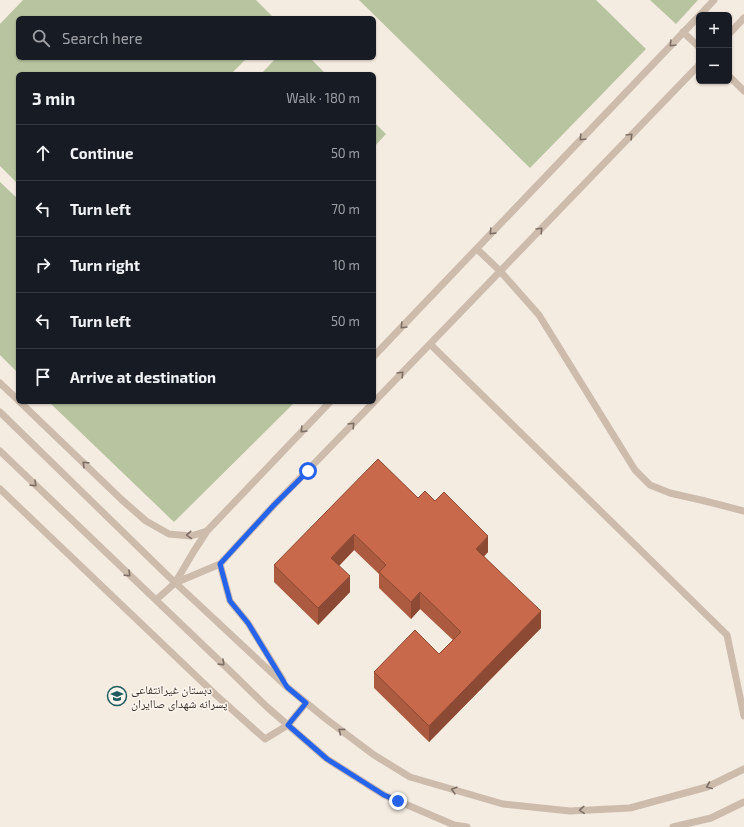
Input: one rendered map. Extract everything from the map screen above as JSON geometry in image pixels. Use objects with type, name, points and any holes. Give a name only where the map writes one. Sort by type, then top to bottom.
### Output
[{"type":"lane","points":[[703,12],[714,0]]},
{"type":"lane","points":[[732,31],[744,18]]},
{"type":"lane","points":[[376,354],[696,19]]},
{"type":"lane","points":[[683,32],[696,44]]},
{"type":"lane","points":[[376,400],[696,68]]},
{"type":"lane","points":[[732,79],[744,91]]},
{"type":"lane","points":[[477,249],[500,271],[539,315],[635,470],[650,485],[670,493],[744,512]]},
{"type":"lane","points":[[430,344],[727,635],[744,716]]},
{"type":"lane","points":[[0,383],[16,398]]},
{"type":"lane","points":[[22,404],[146,521],[169,534],[190,536],[207,531]]},
{"type":"lane","points":[[156,600],[175,583],[207,531],[328,404]]},
{"type":"lane","points":[[175,583],[220,564],[274,505],[372,404]]},
{"type":"lane","points":[[0,412],[175,583],[287,687],[374,755],[410,777],[503,804],[570,811],[630,808],[707,787],[744,769]]},
{"type":"lane","points":[[0,451],[267,707],[327,759],[384,795],[454,825],[467,827]]},
{"type":"lane","points":[[0,489],[265,739],[288,725],[306,703]]},
{"type":"lane","points":[[220,564],[230,601],[248,623],[287,687]]},
{"type":"lane","points":[[673,827],[711,818],[744,802]]},
{"type":"green space","points":[[23,0],[256,0],[272,16],[16,16],[16,60],[245,60],[233,72],[16,72],[16,182],[0,166],[0,24]]},
{"type":"green space","points":[[359,0],[596,0],[646,49],[530,168]]},
{"type":"green space","points":[[650,0],[698,0],[676,24]]},
{"type":"green space","points":[[274,60],[312,60],[324,72],[263,72]]},
{"type":"green space","points":[[376,124],[386,134],[376,145]]},
{"type":"green space","points":[[0,182],[16,197],[16,371],[0,355]]},
{"type":"green space","points":[[51,404],[293,404],[174,522]]},
{"type":"building","points":[[378,459],[418,498],[425,491],[435,501],[444,492],[488,536],[476,549],[541,611],[429,726],[374,672],[415,630],[439,654],[461,632],[420,592],[411,602],[379,572],[386,565],[354,534],[331,558],[350,576],[318,608],[274,565]]},
{"type":"place","name":"دبستان غیرانتفاعی پسرانه شهدای صاایران","points":[[117,696]]},
{"type":"route","points":[[308,471],[274,505],[220,564],[230,601],[248,623],[287,687],[306,703],[288,725],[327,759],[384,795],[398,801]]}]
